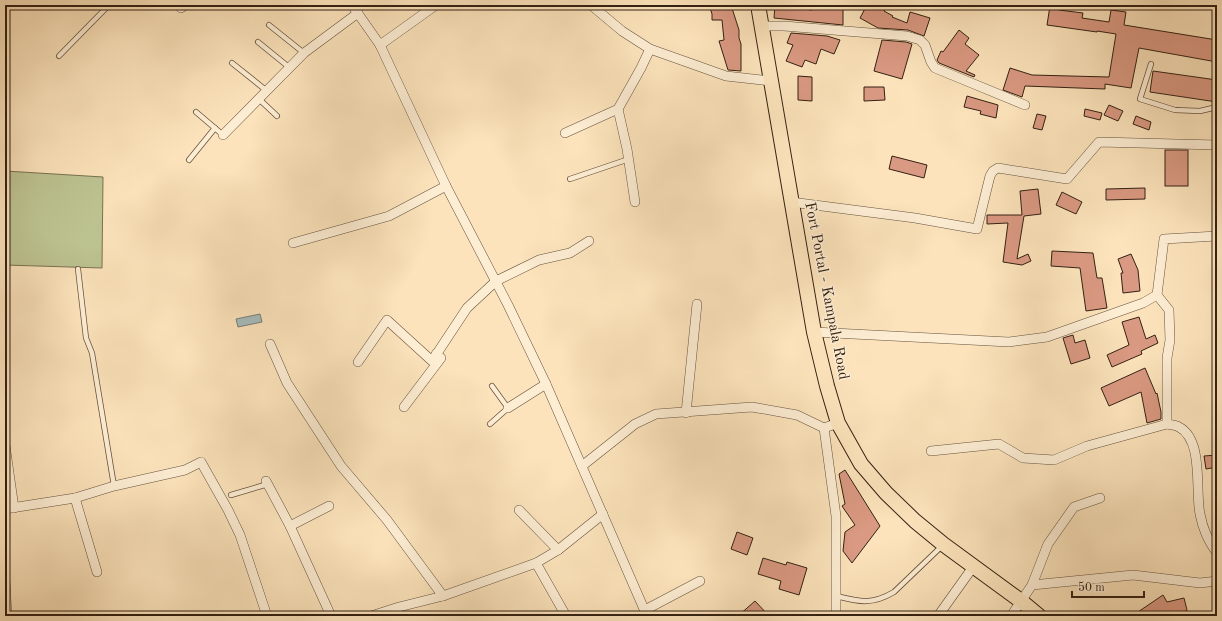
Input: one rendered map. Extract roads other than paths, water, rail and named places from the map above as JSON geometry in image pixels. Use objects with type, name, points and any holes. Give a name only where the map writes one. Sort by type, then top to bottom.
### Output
[{"type":"main road","name":"Fort Portal - Kampala Road","points":[[758,5],[814,332],[826,386],[838,423],[861,464],[886,493],[915,521],[943,544],[1039,616]]},
{"type":"street","points":[[352,5],[380,45],[446,186],[496,281],[546,384],[646,613],[700,581]]},
{"type":"street","points":[[380,45],[436,5]]},
{"type":"street","points":[[591,5],[622,31],[650,49],[726,76],[771,81]]},
{"type":"street","points":[[223,135],[304,53],[358,13]]},
{"type":"street","points":[[762,26],[784,26],[907,36],[920,40],[925,45],[931,62],[936,68],[1025,105]]},
{"type":"street","points":[[565,133],[618,109],[650,49]]},
{"type":"street","points":[[618,109],[629,158],[634,202]]},
{"type":"street","points":[[791,202],[915,218],[977,229],[990,176],[993,171],[998,168],[1067,179],[1099,142],[1217,145]]},
{"type":"street","points":[[293,243],[389,216],[446,186]]},
{"type":"street","points":[[1167,424],[1167,358],[1170,340],[1169,310],[1157,295],[1164,239],[1217,236]]},
{"type":"street","points":[[358,362],[388,320],[432,361],[467,308],[496,281],[539,260],[570,253],[589,240]]},
{"type":"street","points":[[814,332],[1009,342],[1047,337],[1143,303],[1157,295]]},
{"type":"street","points":[[686,413],[697,304]]},
{"type":"street","points":[[270,344],[286,383],[341,466],[387,520],[443,596]]},
{"type":"street","points":[[404,407],[442,358],[436,354]]},
{"type":"street","points":[[508,408],[546,384]]},
{"type":"street","points":[[582,466],[635,424],[656,414],[752,407],[797,415],[824,428],[838,423]]},
{"type":"street","points":[[931,451],[999,444],[1023,458],[1054,460],[1087,446],[1167,424],[1179,426],[1187,434],[1192,443],[1196,457],[1200,513],[1207,539],[1217,553]]},
{"type":"street","points":[[824,428],[836,516],[836,616]]},
{"type":"street","points":[[5,445],[9,508],[75,498],[114,486],[185,470],[201,462],[240,535],[267,616]]},
{"type":"street","points":[[267,482],[290,526],[331,616]]},
{"type":"street","points":[[75,498],[97,572]]},
{"type":"street","points":[[1011,616],[1032,585],[1048,544],[1074,506],[1100,498]]},
{"type":"street","points":[[290,526],[329,506]]},
{"type":"street","points":[[520,510],[558,550]]},
{"type":"street","points":[[371,616],[400,611],[536,563],[558,550],[603,514]]},
{"type":"street","points":[[536,563],[566,616]]},
{"type":"street","points":[[938,616],[974,567]]},
{"type":"street","points":[[1032,585],[1133,575],[1200,583],[1217,581]]},
{"type":"street","points":[[5,579],[7,616]]},
{"type":"lane","points":[[59,56],[109,5]]},
{"type":"lane","points":[[268,25],[304,53]]},
{"type":"lane","points":[[258,42],[290,68]]},
{"type":"lane","points":[[232,63],[267,91]]},
{"type":"lane","points":[[1151,64],[1140,98],[1175,110],[1200,112],[1217,107]]},
{"type":"lane","points":[[259,99],[277,116]]},
{"type":"lane","points":[[196,112],[223,135]]},
{"type":"lane","points":[[189,160],[215,128]]},
{"type":"lane","points":[[570,179],[629,158]]},
{"type":"lane","points":[[78,269],[86,338],[92,353],[114,486]]},
{"type":"lane","points":[[490,424],[508,408],[492,386]]},
{"type":"lane","points":[[232,495],[267,482]]},
{"type":"lane","points":[[836,596],[858,602],[872,601],[885,597],[894,592],[943,544]]}]
